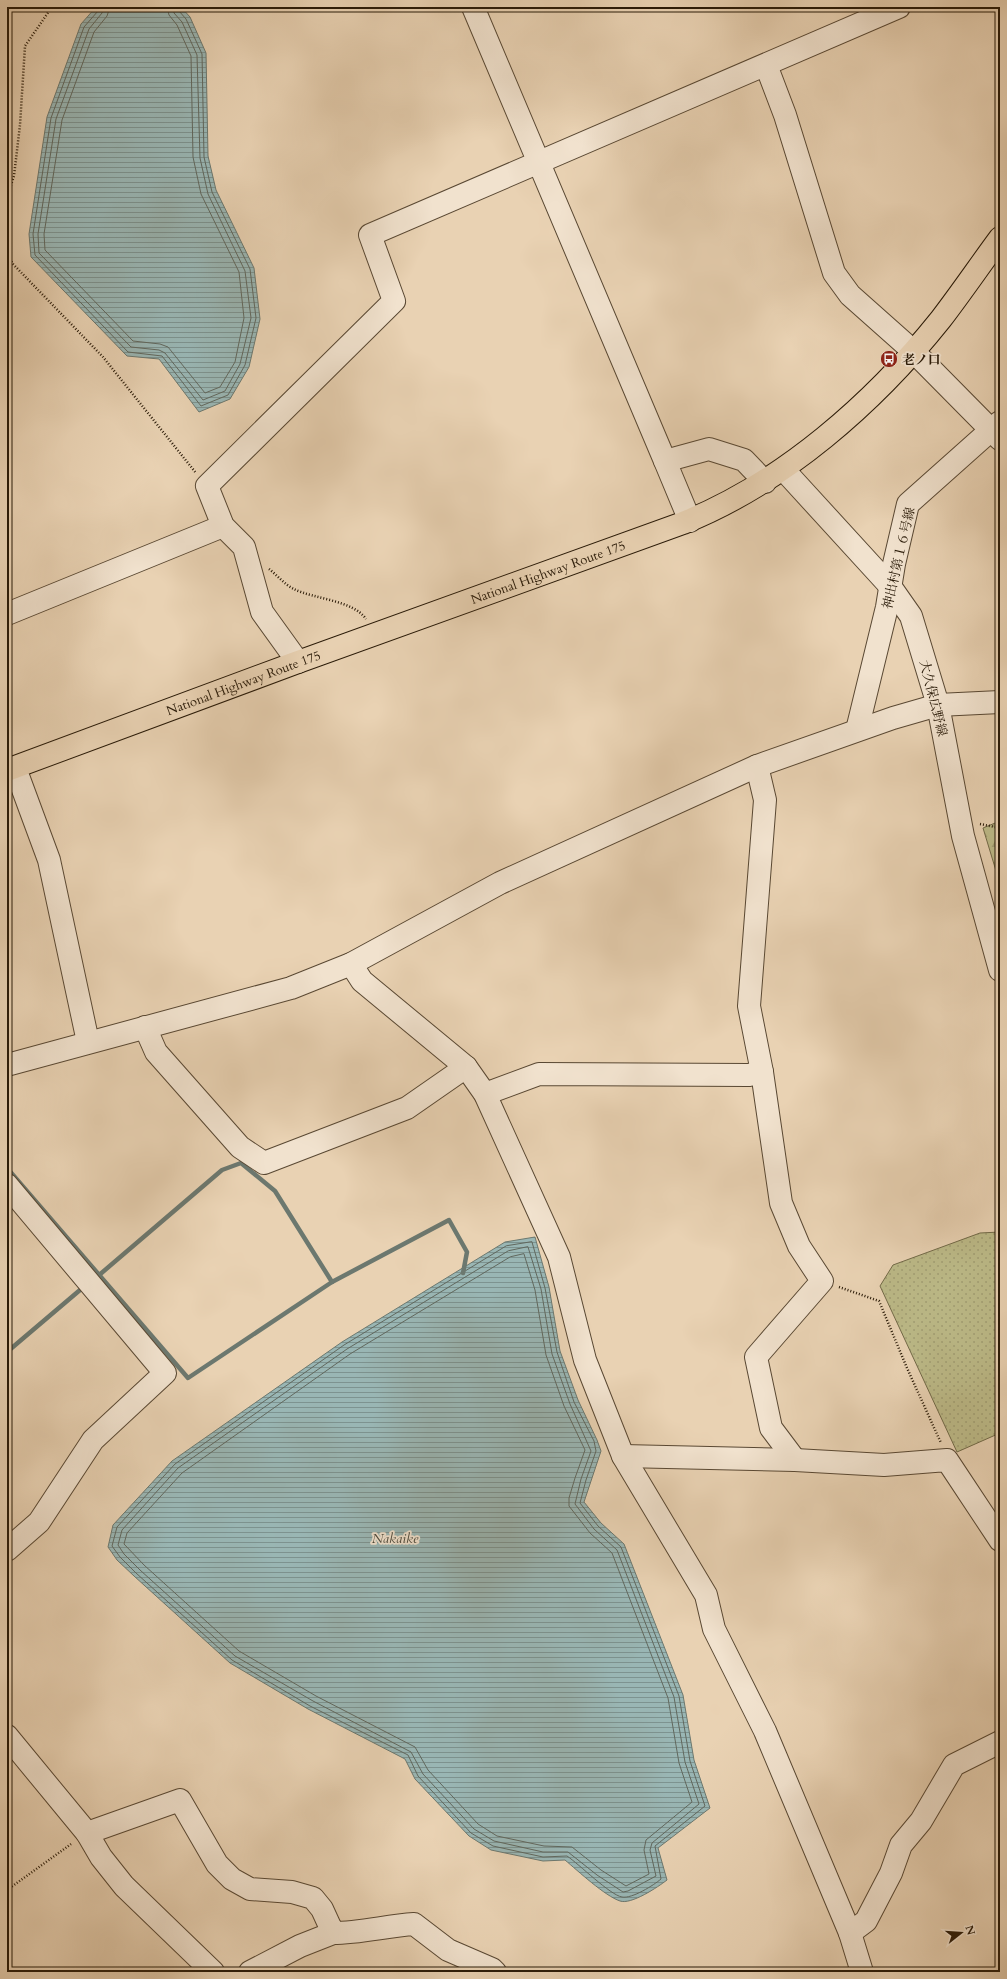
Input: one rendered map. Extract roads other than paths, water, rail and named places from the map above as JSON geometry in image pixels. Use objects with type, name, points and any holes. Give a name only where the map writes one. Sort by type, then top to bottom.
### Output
[{"type":"highway","name":"National Highway Route 175","points":[[11,769],[298,662],[690,521],[734,501],[783,469],[828,434],[870,397],[940,319],[1000,238]]},
{"type":"street","points":[[473,7],[690,521]]},
{"type":"street","points":[[298,662],[262,612],[244,547],[223,526],[207,486],[394,301],[370,235],[766,65],[861,14],[899,7]]},
{"type":"street","points":[[766,65],[785,115],[834,273],[850,295],[997,430]]},
{"type":"street","name":"神出村第１６号線","points":[[857,730],[908,504],[997,430]]},
{"type":"street","points":[[665,461],[709,449],[744,460],[765,482]]},
{"type":"street","name":"大久保広野線","points":[[783,469],[890,586],[911,616],[938,704],[963,836],[1000,970]]},
{"type":"street","points":[[7,614],[223,526]]},
{"type":"street","points":[[7,1065],[291,988],[352,964],[500,883],[757,766],[857,730],[938,704],[1000,702]]},
{"type":"street","points":[[757,766],[765,800],[749,1006],[762,1072],[781,1203],[799,1246],[822,1281],[756,1357],[771,1428],[795,1460]]},
{"type":"street","points":[[11,769],[49,860],[88,1042]]},
{"type":"street","points":[[352,964],[362,981],[466,1066],[485,1094],[559,1257],[585,1360],[623,1456],[706,1595],[714,1630],[765,1731],[850,1933],[862,1972]]},
{"type":"street","points":[[145,1027],[156,1052],[240,1147],[264,1163],[407,1108],[466,1066]]},
{"type":"street","points":[[485,1094],[539,1074],[749,1075],[762,1072]]},
{"type":"street","points":[[7,1185],[165,1373],[93,1440],[39,1522],[7,1550]]},
{"type":"street","points":[[623,1456],[795,1460],[884,1464],[947,1460],[1000,1540]]},
{"type":"street","points":[[7,1736],[87,1833],[101,1857],[124,1886],[213,1972]]},
{"type":"street","points":[[850,1933],[866,1921],[891,1873],[901,1845],[921,1821],[954,1765],[1000,1742]]},
{"type":"street","points":[[87,1833],[180,1800],[216,1864],[232,1879],[250,1889],[292,1892],[313,1898],[322,1909],[333,1933]]},
{"type":"street","points":[[250,1972],[300,1946],[333,1933],[352,1933],[387,1926],[414,1924],[448,1950],[492,1969],[495,1972]]},
{"type":"water","points":[[96,7],[181,7],[190,17],[206,53],[208,156],[216,190],[254,268],[260,319],[249,367],[230,399],[199,412],[159,359],[127,356],[31,257],[29,234],[47,117],[81,24]]},
{"type":"water","name":"Nakaike","points":[[535,1237],[549,1287],[560,1351],[578,1400],[601,1451],[584,1502],[601,1523],[624,1544],[683,1695],[694,1760],[710,1808],[658,1848],[667,1880],[644,1895],[625,1902],[607,1894],[565,1860],[543,1861],[491,1850],[469,1836],[415,1779],[405,1759],[308,1709],[230,1663],[117,1560],[108,1547],[113,1525],[172,1461],[342,1342],[505,1242]]},
{"type":"waterway","points":[[98,1276],[222,1170],[241,1163],[275,1191],[332,1282]]},
{"type":"waterway","points":[[7,1168],[188,1378],[332,1282],[449,1220],[467,1252],[463,1273]]},
{"type":"waterway","points":[[7,1352],[80,1290]]},
{"type":"place","name":"老ノ口","points":[[889,359]]}]
